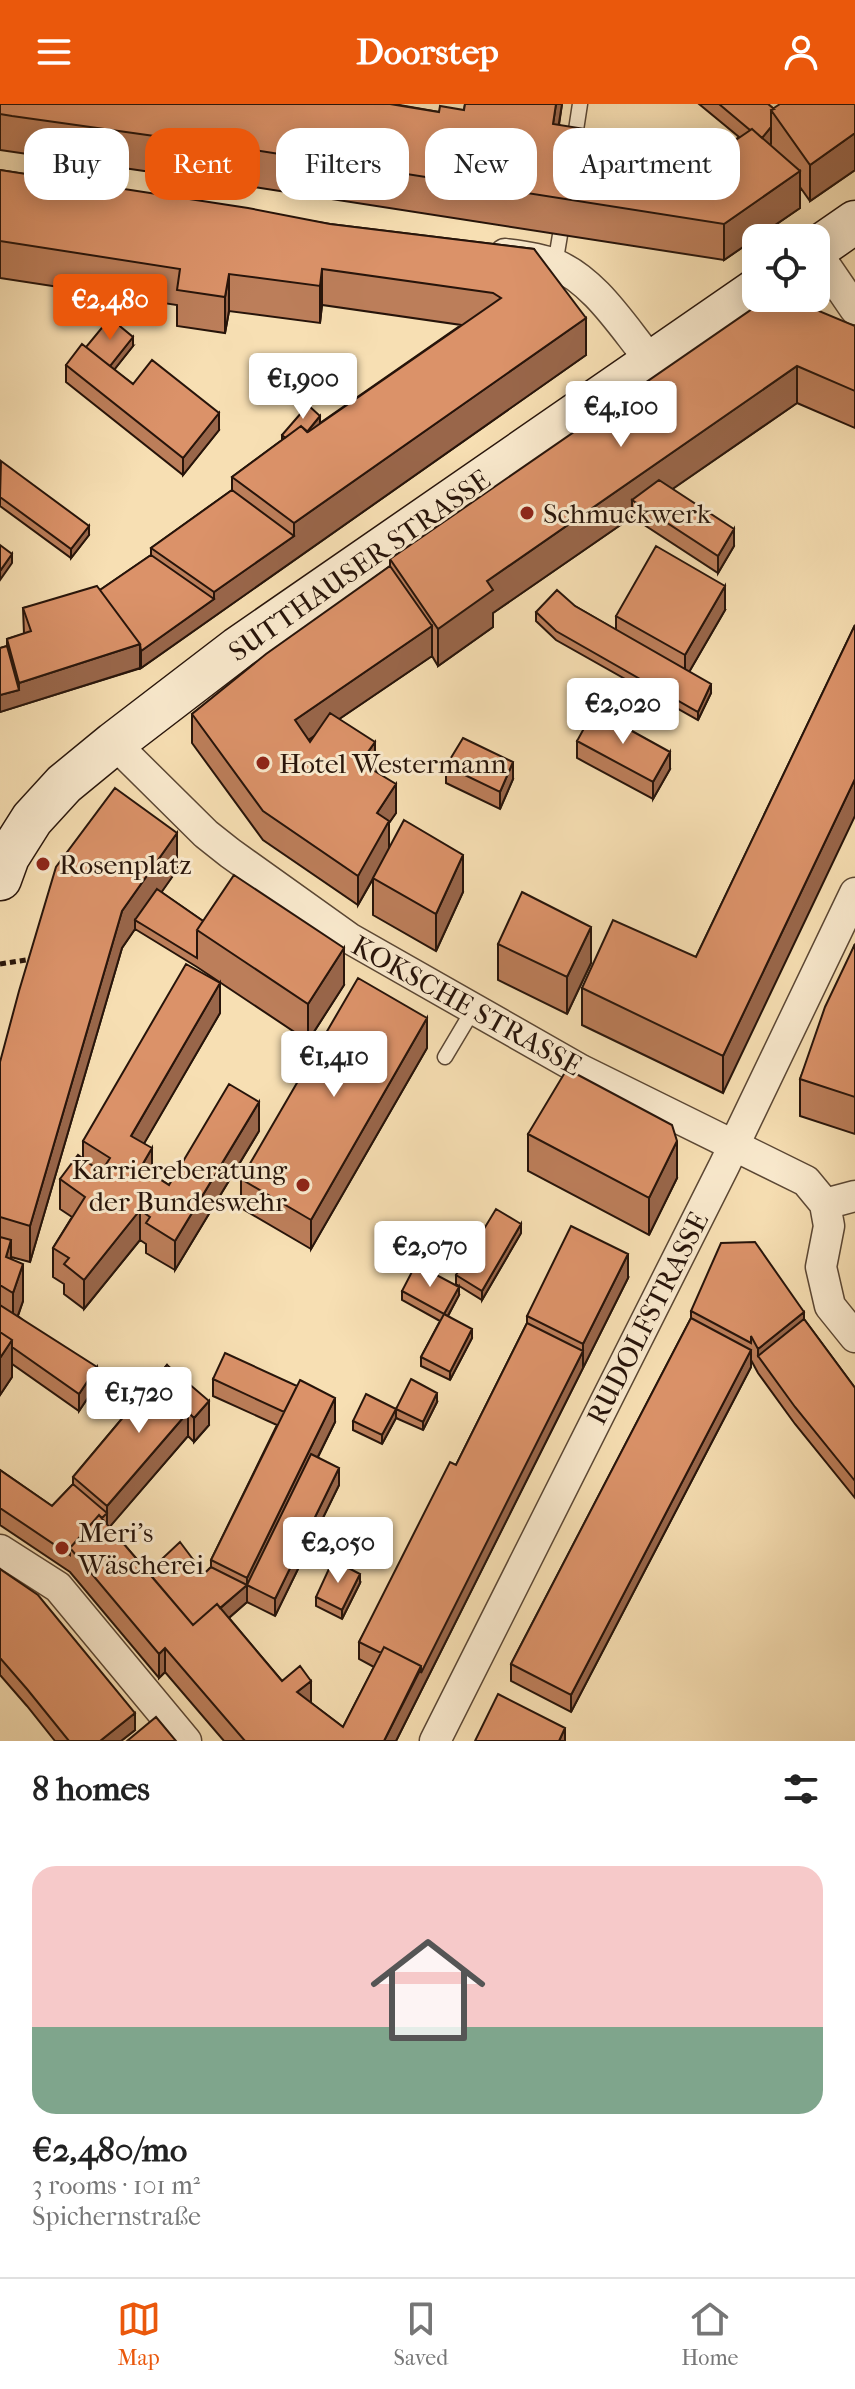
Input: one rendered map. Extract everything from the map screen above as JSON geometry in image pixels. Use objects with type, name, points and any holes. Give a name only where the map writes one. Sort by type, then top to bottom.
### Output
[{"type":"street","points":[[830,241],[855,222]]},
{"type":"street","points":[[470,248],[530,257],[555,265],[579,279],[652,362]]},
{"type":"street","points":[[830,272],[855,309]]},
{"type":"street","name":"SUTTHAUSER STRASSE","points":[[0,879],[8,857],[32,819],[64,784],[114,743],[238,648],[742,300]]},
{"type":"street","name":"KOKSCHE STRASSE","points":[[114,743],[206,834],[349,938],[581,1070],[806,1181],[825,1204]]},
{"type":"street","name":"RUDOLFSTRASSE","points":[[435,1741],[734,1146],[855,893]]},
{"type":"street","points":[[855,1196],[825,1204],[829,1226],[821,1267],[830,1306],[855,1337]]},
{"type":"street","points":[[0,1550],[58,1587],[186,1741]]},
{"type":"lane","points":[[576,128],[580,104]]},
{"type":"lane","points":[[555,265],[560,235]]},
{"type":"lane","points":[[445,1057],[473,1010]]},
{"type":"path","points":[[28,974],[36,944]]},
{"type":"path","points":[[0,964],[32,959]]},
{"type":"building","points":[[0,104],[390,104],[439,112],[440,106],[464,110],[465,104],[556,104],[553,124],[579,128],[553,128],[553,197],[537,195],[537,128],[425,128],[425,177],[409,174],[409,128],[276,128],[276,153],[260,151],[260,128],[145,128],[145,135],[129,132],[129,128],[97,128],[0,114]]},
{"type":"building","points":[[719,104],[768,104],[774,109],[771,110],[771,127],[762,138]]},
{"type":"building","points":[[780,104],[855,104],[855,133],[810,165],[771,110]]},
{"type":"building","points":[[752,129],[800,171],[724,224],[572,200],[740,200],[740,137]]},
{"type":"building","points":[[0,170],[24,174],[24,200],[129,200],[129,190],[145,192],[145,200],[196,200],[330,224],[534,249],[586,318],[294,523],[232,477],[301,426],[308,432],[501,298],[493,293],[322,269],[320,286],[229,274],[225,297],[177,290],[180,269],[0,241]]},
{"type":"building","points":[[748,312],[822,312],[855,326],[855,391],[797,366],[487,581],[493,590],[438,629],[390,559]]},
{"type":"building","points":[[110,318],[133,337],[110,366],[86,347]]},
{"type":"building","points":[[82,344],[133,384],[152,360],[219,413],[183,458],[66,365]]},
{"type":"building","points":[[308,405],[320,416],[307,432],[301,426],[285,438],[282,435]]},
{"type":"building","points":[[1,461],[89,526],[71,549],[0,497]]},
{"type":"building","points":[[659,480],[734,529],[718,556],[632,500]]},
{"type":"building","points":[[232,490],[294,536],[214,592],[151,548]]},
{"type":"building","points":[[0,545],[12,554],[0,571]]},
{"type":"building","points":[[656,546],[725,586],[685,655],[616,616]]},
{"type":"building","points":[[151,555],[214,599],[141,651],[140,644],[100,590]]},
{"type":"building","points":[[390,566],[432,626],[295,720],[310,742],[330,713],[375,742],[365,756],[377,764],[373,770],[396,784],[377,813],[389,821],[358,876],[263,811],[192,714],[266,654]]},
{"type":"building","points":[[97,586],[140,644],[19,683],[7,639],[31,631],[23,608]]},
{"type":"building","points":[[557,590],[575,606],[711,684],[698,712],[556,631],[536,612]]},
{"type":"building","points":[[855,625],[855,779],[723,1056],[582,988],[613,920],[696,957]]},
{"type":"building","points":[[7,646],[19,690],[0,695],[0,648]]},
{"type":"building","points":[[594,710],[670,752],[653,782],[577,741]]},
{"type":"building","points":[[463,738],[513,762],[500,792],[446,766]]},
{"type":"building","points":[[115,788],[177,833],[122,911],[30,1226],[0,1217],[0,1062],[56,867]]},
{"type":"building","points":[[404,820],[463,855],[436,914],[373,878]]},
{"type":"building","points":[[234,875],[344,948],[308,1004],[197,930]]},
{"type":"building","points":[[157,889],[203,921],[197,930],[197,958],[135,920]]},
{"type":"building","points":[[522,892],[591,927],[567,977],[498,944]]},
{"type":"building","points":[[855,944],[855,1097],[800,1079],[825,1007]]},
{"type":"building","points":[[186,964],[220,983],[131,1136],[152,1148],[141,1167],[169,1185],[229,1084],[259,1102],[175,1241],[146,1223],[150,1217],[140,1210],[84,1280],[64,1264],[69,1258],[53,1248],[85,1197],[60,1179],[78,1155],[101,1172],[110,1158],[83,1141]]},
{"type":"building","points":[[358,978],[427,1018],[311,1220],[241,1179]]},
{"type":"building","points":[[567,1069],[672,1125],[677,1141],[649,1198],[528,1134]]},
{"type":"building","points":[[496,1209],[521,1224],[482,1291],[456,1275]]},
{"type":"building","points":[[571,1226],[628,1254],[583,1344],[527,1316]]},
{"type":"building","points":[[0,1237],[11,1240],[6,1257],[23,1264],[13,1293],[0,1285]]},
{"type":"building","points":[[755,1242],[804,1312],[758,1349],[751,1336],[751,1343],[691,1311],[721,1243]]},
{"type":"building","points":[[416,1264],[459,1287],[444,1314],[402,1291]]},
{"type":"building","points":[[0,1305],[97,1367],[79,1394],[12,1347],[12,1340],[0,1332]]},
{"type":"building","points":[[444,1314],[472,1329],[450,1372],[421,1357]]},
{"type":"building","points":[[691,1318],[751,1350],[571,1695],[511,1664]]},
{"type":"building","points":[[804,1319],[855,1388],[855,1481],[758,1356]]},
{"type":"building","points":[[527,1323],[583,1351],[421,1673],[421,1666],[384,1647],[381,1653],[359,1642],[450,1462],[456,1465]]},
{"type":"building","points":[[0,1332],[12,1340],[0,1358]]},
{"type":"building","points":[[225,1353],[297,1386],[284,1412],[213,1379]]},
{"type":"building","points":[[167,1365],[209,1401],[194,1418],[188,1412],[107,1506],[73,1477]]},
{"type":"building","points":[[411,1379],[437,1393],[423,1422],[396,1409]]},
{"type":"building","points":[[300,1380],[335,1398],[247,1578],[211,1560]]},
{"type":"building","points":[[366,1394],[396,1409],[382,1435],[353,1421]]},
{"type":"building","points":[[311,1454],[339,1468],[275,1599],[247,1585]]},
{"type":"building","points":[[0,1470],[52,1506],[73,1484],[107,1513],[102,1518],[99,1515],[70,1548],[70,1555],[0,1508]]},
{"type":"building","points":[[99,1515],[193,1625],[217,1604],[282,1681],[300,1666],[311,1681],[297,1692],[343,1727],[384,1647],[421,1666],[384,1741],[245,1741],[165,1648],[159,1654],[70,1548]]},
{"type":"building","points":[[180,1542],[204,1574],[211,1567],[247,1585],[220,1608],[217,1604],[193,1625],[148,1572]]},
{"type":"building","points":[[333,1560],[360,1574],[342,1610],[316,1597]]},
{"type":"building","points":[[0,1569],[38,1595],[135,1713],[100,1741],[69,1741],[0,1658]]},
{"type":"building","points":[[498,1694],[565,1728],[559,1741],[475,1741]]},
{"type":"building","points":[[156,1717],[176,1741],[127,1741]]},
{"type":"place","name":"Schmuckwerk","points":[[527,513]]},
{"type":"place","name":"Hotel Westermann","points":[[263,763]]},
{"type":"place","name":"Rosenplatz","points":[[43,864]]},
{"type":"place","name":"Karriereberatung der Bundeswehr","points":[[303,1185]]},
{"type":"place","name":"Meri's Wäscherei","points":[[62,1548]]}]
